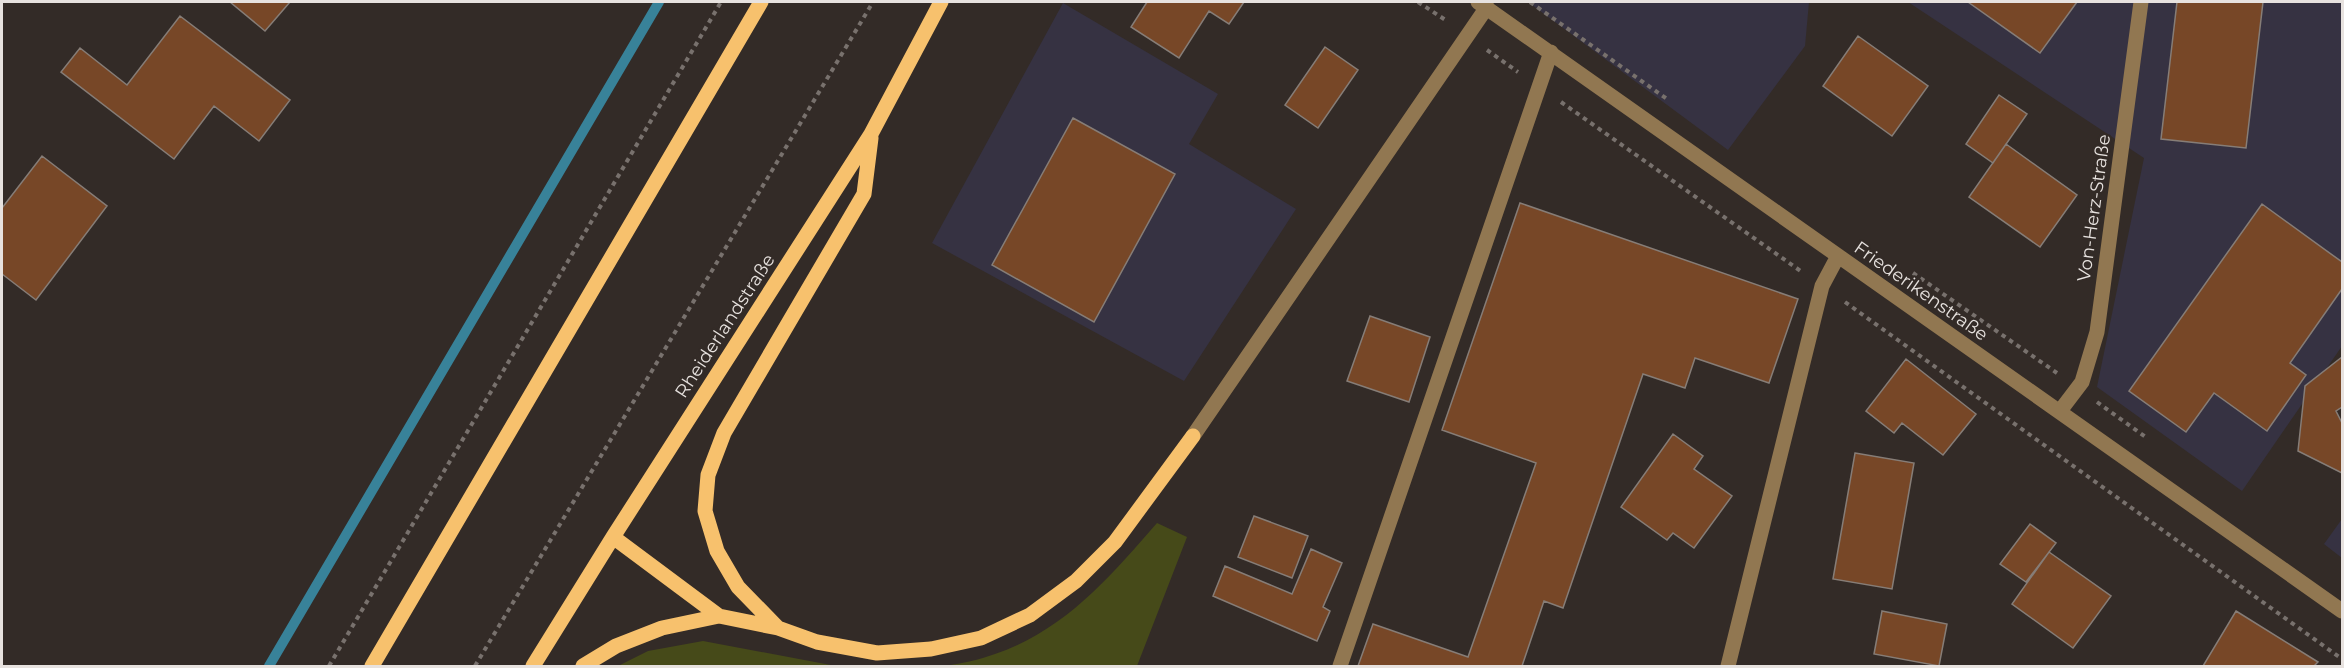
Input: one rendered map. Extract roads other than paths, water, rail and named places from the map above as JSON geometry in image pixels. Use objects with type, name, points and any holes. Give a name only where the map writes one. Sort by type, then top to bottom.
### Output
[{"type":"main road","points":[[372,666],[761,2]]},
{"type":"main road","name":"Rheiderlandstraße","points":[[533,666],[871,134],[940,2]]},
{"type":"main road","points":[[778,628],[738,587],[717,551],[705,511],[708,475],[724,433],[864,194],[871,134]]},
{"type":"main road","points":[[583,666],[616,646],[662,628],[718,616],[778,628],[817,642],[877,653],[931,649],[981,638],[1030,615],[1076,581],[1114,542],[1193,436]]},
{"type":"main road","points":[[613,537],[718,616]]},
{"type":"street","name":"Von-Herz-Straße","points":[[2060,411],[2082,382],[2097,332],[2141,2]]},
{"type":"street","name":"Friederikenstraße","points":[[1483,4],[2343,611]]},
{"type":"street","points":[[1193,436],[1467,36],[1483,4]]},
{"type":"street","points":[[1340,666],[1551,52]]},
{"type":"street","points":[[1728,666],[1822,286],[1838,256]]},
{"type":"waterway","points":[[269,666],[659,2]]}]
